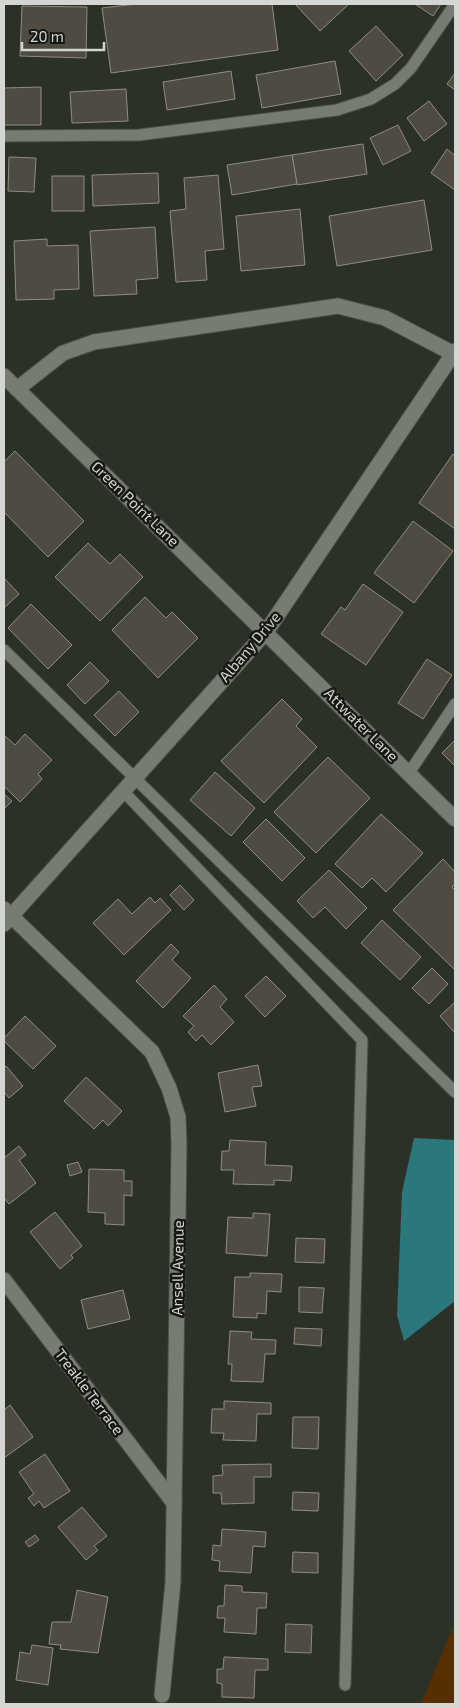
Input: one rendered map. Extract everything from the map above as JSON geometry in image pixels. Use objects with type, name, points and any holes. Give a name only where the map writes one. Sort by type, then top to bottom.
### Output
[{"type":"street","points":[[17,389],[63,353],[94,342],[338,306],[385,318],[454,352]]},
{"type":"street","name":"Albany Drive","points":[[6,917],[134,779],[266,632],[454,352]]},
{"type":"street","name":"Green Point Lane","points":[[4,376],[266,632]]},
{"type":"street","name":"Attwater Lane","points":[[266,632],[455,819]]},
{"type":"street","name":"Ansell Avenue","points":[[6,917],[152,1052],[169,1088],[176,1110],[179,1144],[173,1582],[162,1695]]},
{"type":"street","name":"Treakle Terrace","points":[[4,1280],[174,1503]]},
{"type":"lane","points":[[4,136],[139,135],[337,110],[371,99],[395,84],[411,68],[455,4]]},
{"type":"lane","points":[[4,650],[455,1092]]},
{"type":"lane","points":[[409,773],[455,704]]},
{"type":"lane","points":[[123,791],[362,1040],[345,1685]]},
{"type":"shaded area","points":[[455,1622],[455,1704],[421,1704]]},
{"type":"water","points":[[414,1138],[455,1140],[455,1301],[404,1341],[397,1315],[402,1192]]},
{"type":"building","points":[[136,4],[272,4],[278,50],[111,73],[102,8]]},
{"type":"building","points":[[295,4],[349,4],[320,31]]},
{"type":"building","points":[[415,4],[441,4],[433,16]]},
{"type":"building","points":[[22,6],[87,7],[86,58],[20,56]]},
{"type":"building","points":[[376,26],[403,55],[376,81],[349,51]]},
{"type":"building","points":[[335,61],[341,94],[262,108],[256,75]]},
{"type":"building","points":[[231,71],[235,99],[167,110],[163,82]]},
{"type":"building","points":[[455,73],[455,90],[447,84]]},
{"type":"building","points":[[41,87],[41,125],[4,125],[4,88]]},
{"type":"building","points":[[126,89],[128,121],[72,123],[70,92]]},
{"type":"building","points":[[429,101],[447,124],[424,141],[407,118]]},
{"type":"building","points":[[398,125],[411,151],[383,165],[370,138]]},
{"type":"building","points":[[363,144],[367,174],[297,185],[292,155]]},
{"type":"building","points":[[447,149],[455,154],[455,190],[431,173]]},
{"type":"building","points":[[292,155],[297,184],[232,195],[227,165]]},
{"type":"building","points":[[9,157],[36,158],[34,192],[8,191]]},
{"type":"building","points":[[158,173],[159,203],[93,206],[92,175]]},
{"type":"building","points":[[218,175],[224,249],[205,251],[207,280],[176,282],[170,211],[186,209],[184,178]]},
{"type":"building","points":[[52,176],[84,176],[84,211],[52,211]]},
{"type":"building","points":[[424,200],[432,250],[337,266],[329,216]]},
{"type":"building","points":[[300,209],[305,265],[241,271],[236,216]]},
{"type":"building","points":[[155,227],[158,278],[136,280],[137,294],[94,296],[90,231]]},
{"type":"building","points":[[47,239],[47,246],[78,245],[79,289],[54,290],[54,299],[16,300],[14,241]]},
{"type":"building","points":[[15,451],[84,521],[48,557],[4,512],[4,462]]},
{"type":"building","points":[[453,454],[455,456],[455,529],[419,503]]},
{"type":"building","points":[[413,521],[453,551],[414,603],[374,573]]},
{"type":"building","points":[[88,543],[110,564],[120,554],[143,577],[100,621],[55,577]]},
{"type":"building","points":[[4,578],[19,594],[4,608]]},
{"type":"building","points":[[363,584],[403,612],[366,665],[321,634],[341,607],[345,610]]},
{"type":"building","points":[[145,597],[166,618],[172,612],[198,638],[158,678],[112,630]]},
{"type":"building","points":[[31,604],[72,645],[48,669],[8,628]]},
{"type":"building","points":[[427,659],[452,675],[423,719],[398,703]]},
{"type":"building","points":[[90,662],[109,681],[85,704],[67,685]]},
{"type":"building","points":[[119,691],[139,712],[115,736],[94,715]]},
{"type":"building","points":[[282,699],[302,719],[296,726],[317,747],[264,803],[221,761]]},
{"type":"building","points":[[25,734],[52,760],[38,774],[42,779],[20,802],[4,786],[4,735],[15,745]]},
{"type":"building","points":[[455,740],[455,766],[442,753]]},
{"type":"building","points":[[328,757],[370,798],[316,853],[274,812]]},
{"type":"building","points":[[215,772],[255,808],[231,836],[190,800]]},
{"type":"building","points":[[4,794],[12,801],[4,809]]},
{"type":"building","points":[[381,814],[423,853],[386,892],[372,878],[362,888],[335,864]]},
{"type":"building","points":[[266,819],[305,858],[282,881],[243,842]]},
{"type":"building","points":[[443,859],[455,872],[455,884],[452,887],[455,890],[455,970],[393,910]]},
{"type":"building","points":[[329,870],[367,908],[346,929],[325,907],[313,918],[297,901]]},
{"type":"building","points":[[180,885],[194,900],[184,910],[170,895]]},
{"type":"building","points":[[150,897],[155,903],[160,898],[171,910],[124,955],[93,923],[118,899],[132,914]]},
{"type":"building","points":[[382,920],[421,957],[400,980],[361,943]]},
{"type":"building","points":[[171,944],[179,952],[172,960],[191,978],[163,1008],[136,981]]},
{"type":"building","points":[[432,968],[448,984],[429,1004],[412,988]]},
{"type":"building","points":[[266,976],[286,996],[265,1017],[245,996]]},
{"type":"building","points":[[214,985],[227,999],[220,1007],[234,1022],[211,1045],[202,1035],[196,1041],[188,1032],[194,1026],[183,1016]]},
{"type":"building","points":[[455,1002],[455,1033],[440,1016]]},
{"type":"building","points":[[25,1016],[56,1046],[33,1069],[4,1041],[4,1038]]},
{"type":"building","points":[[258,1065],[262,1086],[252,1087],[256,1106],[225,1112],[218,1073]]},
{"type":"building","points":[[6,1066],[23,1086],[9,1098],[4,1092],[4,1068]]},
{"type":"building","points":[[86,1077],[122,1111],[108,1126],[103,1120],[94,1129],[64,1101]]},
{"type":"building","points":[[230,1140],[266,1142],[265,1165],[292,1166],[291,1181],[274,1180],[274,1185],[233,1184],[234,1170],[221,1170],[222,1151],[229,1151]]},
{"type":"building","points":[[19,1146],[26,1155],[19,1160],[36,1183],[9,1204],[4,1198],[4,1158]]},
{"type":"building","points":[[78,1162],[82,1172],[70,1176],[67,1165]]},
{"type":"building","points":[[89,1169],[124,1170],[124,1181],[132,1181],[132,1196],[124,1195],[124,1225],[105,1224],[105,1213],[88,1212]]},
{"type":"building","points":[[55,1212],[82,1246],[71,1255],[73,1258],[60,1269],[30,1232]]},
{"type":"building","points":[[253,1213],[270,1214],[267,1256],[226,1253],[228,1217],[253,1218]]},
{"type":"building","points":[[296,1238],[325,1239],[324,1263],[295,1262]]},
{"type":"building","points":[[250,1273],[282,1274],[281,1292],[267,1291],[266,1314],[257,1313],[257,1318],[233,1317],[235,1277],[250,1277]]},
{"type":"building","points":[[299,1287],[324,1288],[322,1313],[299,1312]]},
{"type":"building","points":[[123,1290],[130,1319],[88,1329],[81,1300]]},
{"type":"building","points":[[295,1328],[322,1329],[321,1346],[294,1344]]},
{"type":"building","points":[[230,1331],[252,1332],[251,1339],[276,1340],[275,1354],[265,1354],[263,1382],[231,1381],[232,1364],[228,1364]]},
{"type":"building","points":[[224,1401],[271,1403],[271,1414],[257,1414],[256,1441],[223,1440],[224,1433],[211,1433],[212,1409],[224,1409]]},
{"type":"building","points":[[10,1405],[33,1437],[4,1458],[4,1410]]},
{"type":"building","points":[[293,1417],[319,1417],[318,1449],[292,1448]]},
{"type":"building","points":[[45,1454],[70,1491],[44,1508],[39,1501],[34,1506],[28,1498],[34,1494],[19,1472]]},
{"type":"building","points":[[271,1464],[271,1477],[254,1477],[254,1503],[222,1504],[221,1493],[213,1493],[213,1476],[223,1475],[222,1465]]},
{"type":"building","points":[[293,1492],[319,1493],[318,1511],[292,1510]]},
{"type":"building","points":[[82,1507],[107,1536],[94,1546],[98,1550],[86,1560],[58,1527]]},
{"type":"building","points":[[222,1529],[266,1532],[265,1547],[253,1546],[251,1573],[219,1571],[220,1561],[212,1560],[213,1545],[221,1546]]},
{"type":"building","points":[[35,1535],[39,1540],[29,1547],[25,1542]]},
{"type":"building","points":[[293,1552],[318,1553],[318,1573],[292,1572]]},
{"type":"building","points":[[225,1585],[242,1586],[242,1592],[267,1593],[266,1608],[257,1608],[256,1634],[224,1632],[225,1618],[217,1618],[218,1606],[224,1606]]},
{"type":"building","points":[[77,1590],[108,1597],[98,1653],[60,1649],[61,1645],[49,1644],[52,1622],[71,1622]]},
{"type":"building","points":[[286,1624],[312,1625],[311,1653],[285,1652]]},
{"type":"building","points":[[32,1645],[53,1648],[48,1685],[16,1680],[20,1652],[30,1654]]},
{"type":"building","points":[[224,1657],[268,1659],[268,1670],[255,1670],[254,1698],[222,1697],[222,1684],[217,1683],[217,1669],[223,1669]]}]
